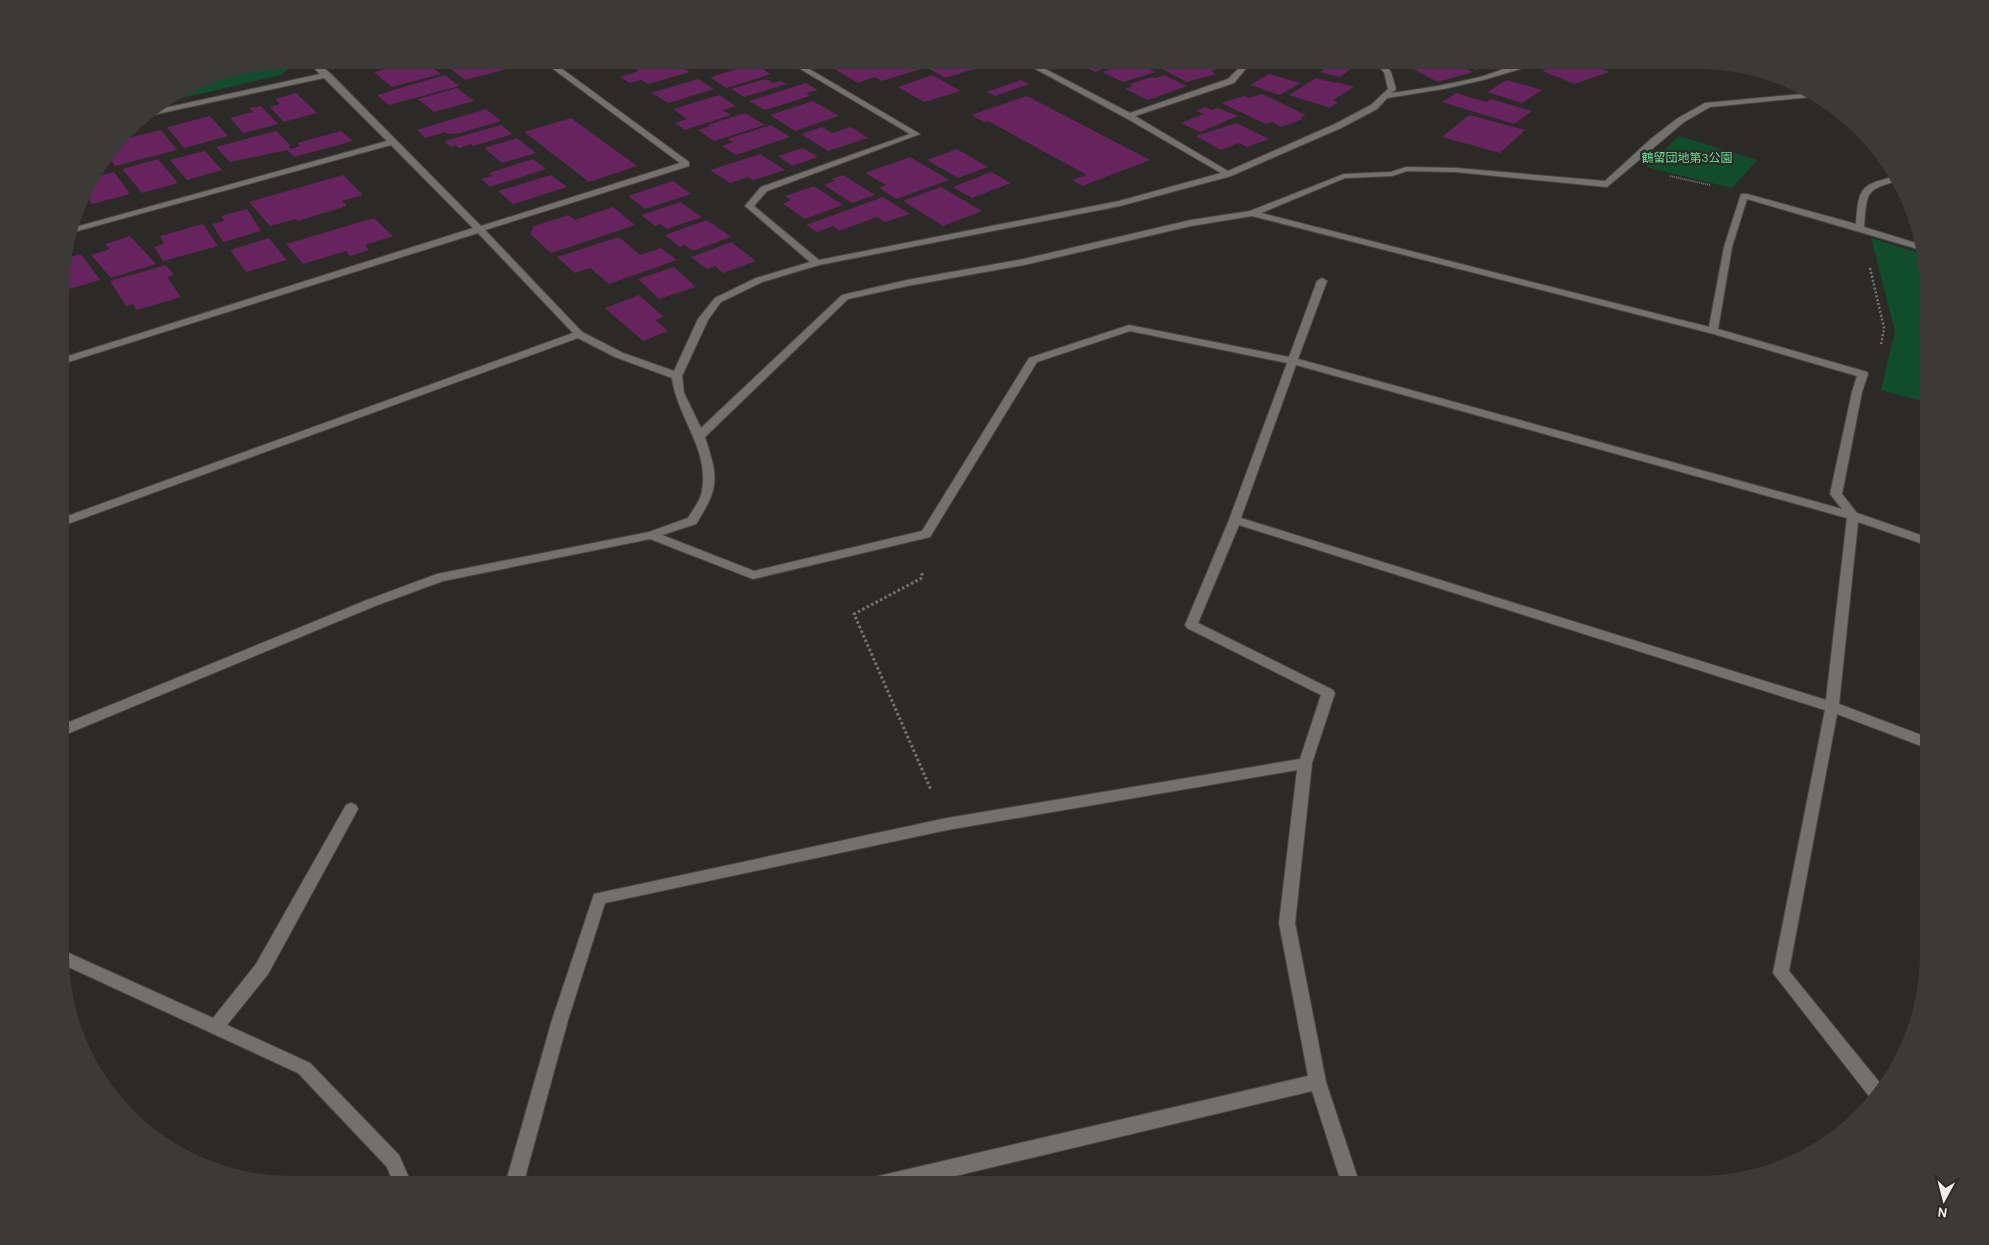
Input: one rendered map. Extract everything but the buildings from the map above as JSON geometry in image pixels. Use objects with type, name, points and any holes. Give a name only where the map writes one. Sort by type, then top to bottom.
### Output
[{"type":"street","points":[[320,69],[480,230],[579,334],[619,355],[678,376]]},
{"type":"street","points":[[69,359],[686,164],[557,69]]},
{"type":"street","points":[[804,69],[916,134],[764,189],[749,206],[817,263]]},
{"type":"street","points":[[1040,69],[1129,116],[1228,174]]},
{"type":"street","points":[[1129,116],[1231,81],[1243,69]]},
{"type":"street","points":[[69,728],[371,603],[442,577],[651,535],[692,522],[708,493],[709,467],[699,436],[678,393],[678,376],[703,319],[718,300],[759,280],[817,263],[1120,203],[1228,174],[1338,126],[1374,107],[1392,89],[1391,77],[1386,69]]},
{"type":"street","points":[[1386,96],[1448,87],[1515,69]]},
{"type":"street","points":[[159,112],[326,75]]},
{"type":"street","points":[[699,436],[846,297],[907,283],[1024,262],[1191,223],[1252,213],[1344,176],[1392,174],[1406,169],[1456,170],[1606,184],[1655,140],[1681,120],[1708,105],[1806,96]]},
{"type":"street","points":[[78,228],[393,142]]},
{"type":"street","points":[[1860,228],[1862,198],[1871,186],[1891,180]]},
{"type":"street","points":[[1713,331],[1728,248],[1744,196],[1916,246]]},
{"type":"street","points":[[1252,213],[1713,331],[1863,374],[1857,392],[1836,494],[1853,516],[1832,706],[1781,972],[1874,1089]]},
{"type":"street","points":[[1322,282],[1235,520],[1191,625],[1328,693],[1304,763],[1287,923],[1318,1082],[1348,1176]]},
{"type":"street","points":[[651,535],[754,575],[926,534],[1032,360],[1129,328],[1293,361],[1853,516],[1920,539]]},
{"type":"street","points":[[69,519],[579,334]]},
{"type":"street","points":[[1235,520],[1832,706],[1920,741]]},
{"type":"street","points":[[517,1176],[560,1020],[600,898],[947,824],[1304,763]]},
{"type":"street","points":[[216,1027],[262,969],[351,809]]},
{"type":"street","points":[[69,960],[304,1068],[393,1162],[399,1176]]},
{"type":"street","points":[[917,1176],[1318,1082]]},
{"type":"path","points":[[1629,165],[1744,196]]},
{"type":"path","points":[[1860,228],[1884,328],[1879,358],[1863,374]]},
{"type":"path","points":[[926,534],[922,578],[854,614],[947,824]]},
{"type":"green space","points":[[276,69],[288,69],[281,75],[177,99],[205,86],[233,76]]},
{"type":"green space","name":"鶴留団地第3公園","points":[[1679,136],[1757,160],[1732,188],[1646,167]]},
{"type":"green space","points":[[1871,238],[1917,252],[1920,276],[1920,401],[1881,390],[1895,331]]}]
